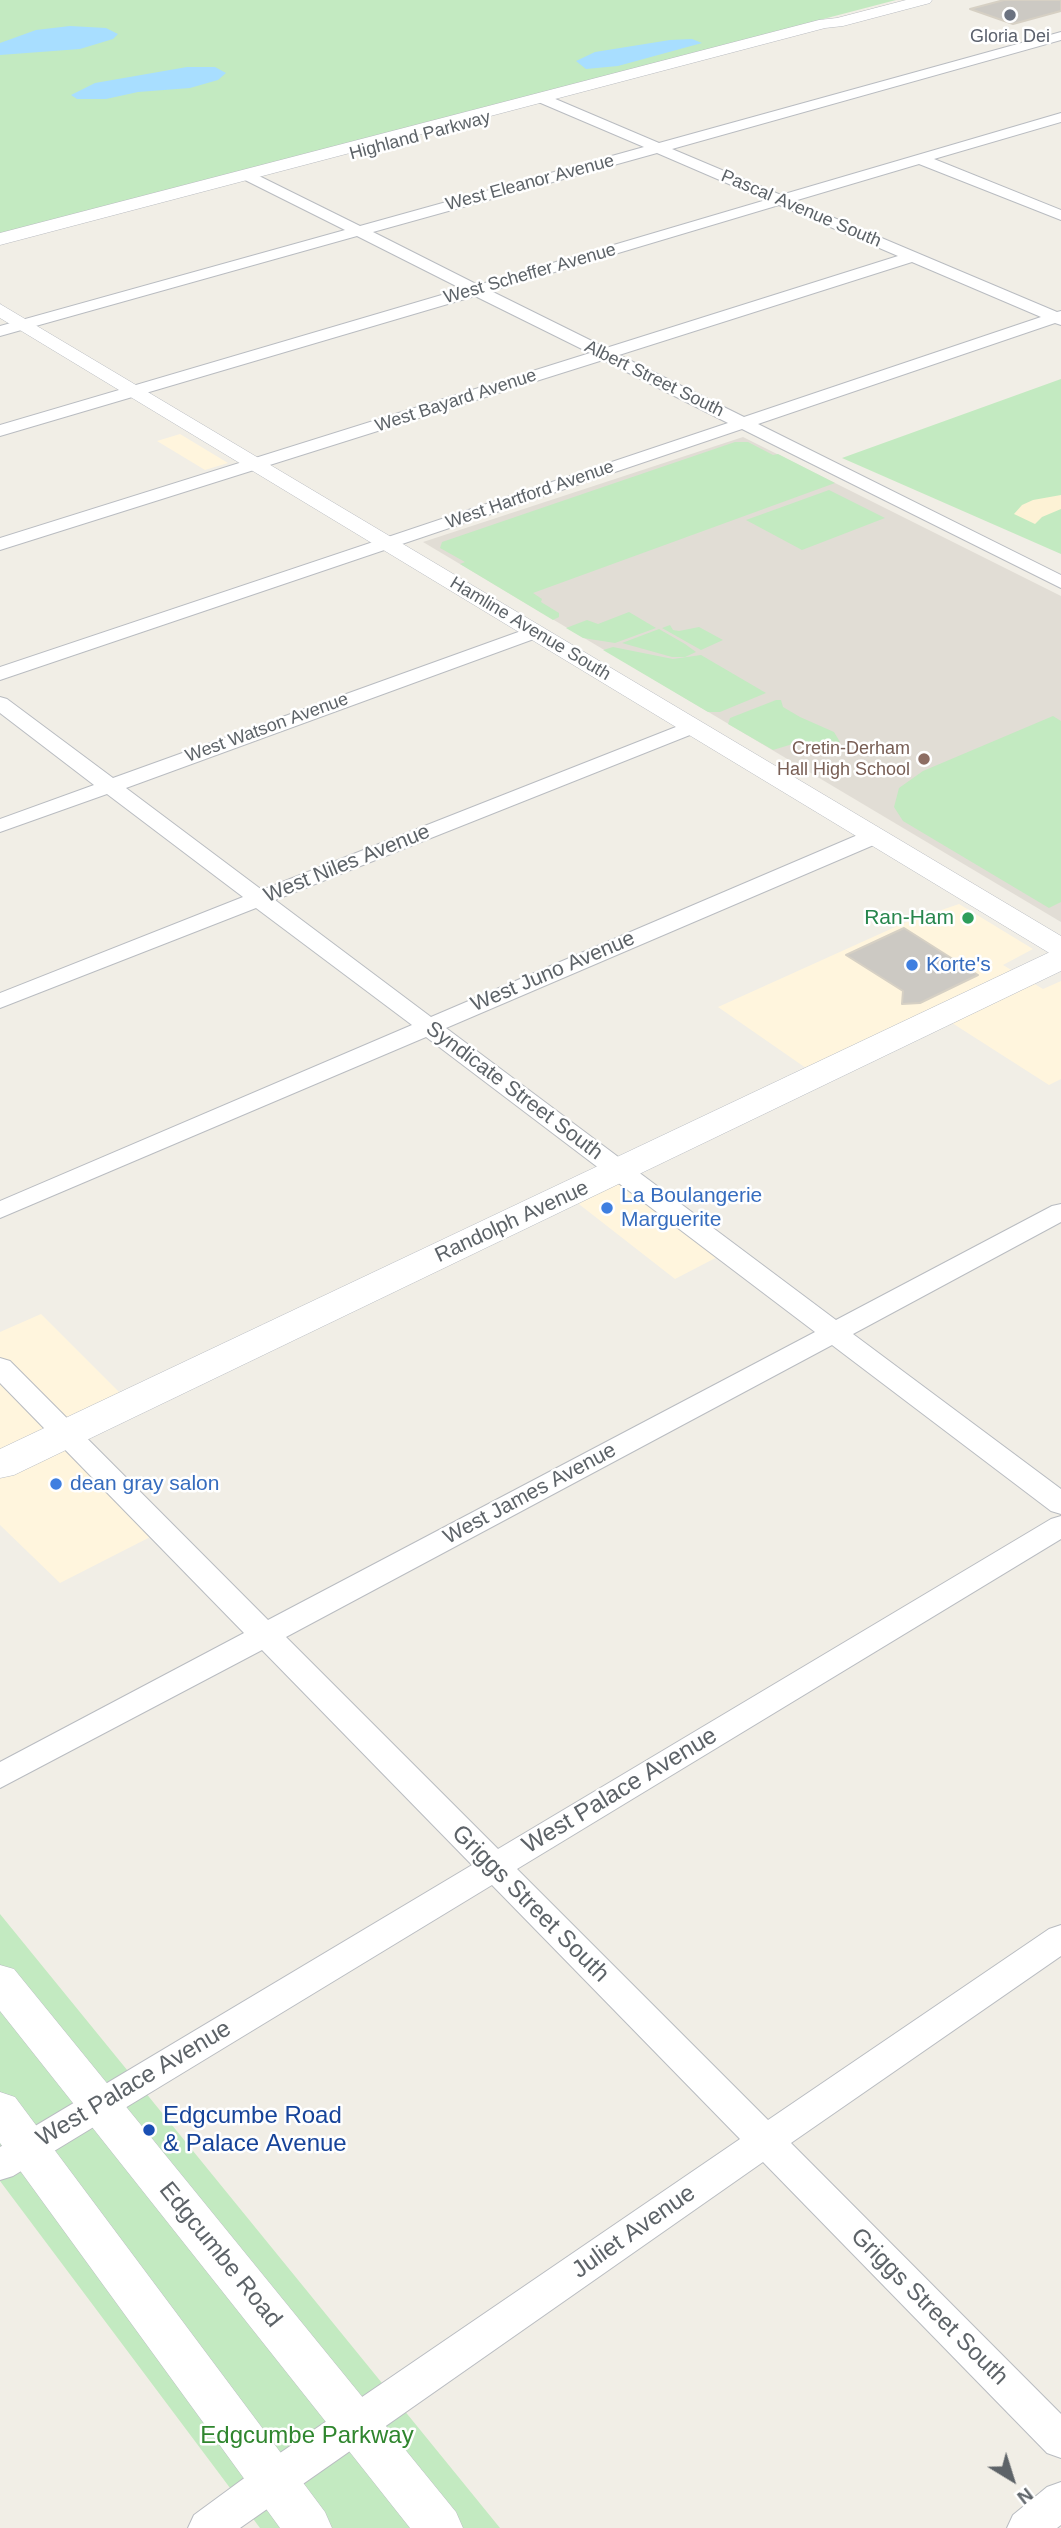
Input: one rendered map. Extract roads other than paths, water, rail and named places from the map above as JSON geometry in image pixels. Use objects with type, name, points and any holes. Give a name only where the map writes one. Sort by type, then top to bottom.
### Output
[{"type":"main road","name":"Randolph Avenue","points":[[0,1465],[1061,959]]},
{"type":"street","name":"Highland Parkway","points":[[0,247],[546,99],[835,27],[837,23],[924,0]]},
{"type":"street","name":"West Eleanor Avenue","points":[[0,331],[1061,36]]},
{"type":"street","name":"Pascal Avenue South","points":[[546,99],[1059,318]]},
{"type":"street","name":"West Scheffer Avenue","points":[[0,431],[1058,120]]},
{"type":"street","points":[[920,159],[1061,215]]},
{"type":"street","name":"Highland Parkway","points":[[0,239],[251,177]]},
{"type":"street","name":"Albert Street South","points":[[251,177],[1061,582]]},
{"type":"street","name":"West Bayard Avenue","points":[[0,544],[912,257]]},
{"type":"street","name":"Hamline Avenue South","points":[[0,310],[1061,948]]},
{"type":"street","name":"West Hartford Avenue","points":[[0,674],[1059,318]]},
{"type":"street","name":"West Watson Avenue","points":[[0,826],[535,632]]},
{"type":"street","name":"Syndicate Street South","points":[[0,704],[1061,1504]]},
{"type":"street","name":"West Niles Avenue","points":[[0,1001],[694,727]]},
{"type":"street","name":"West Juno Avenue","points":[[0,1210],[426,1025],[874,836]]},
{"type":"street","name":"West James Avenue","points":[[0,1776],[1061,1212]]},
{"type":"street","name":"Griggs Street South","points":[[0,1367],[1061,2440]]},
{"type":"street","name":"West Palace Avenue","points":[[15,2157],[1061,1526]]},
{"type":"street","name":"Juliet Avenue","points":[[208,2528],[272,2481],[1061,1938]]},
{"type":"street","name":"Edgcumbe Road","points":[[0,1981],[439,2528]]},
{"type":"street","points":[[0,2110],[15,2157],[308,2528]]},
{"type":"street","points":[[1027,2528],[1061,2500]]},
{"type":"water","points":[[70,26],[106,28],[118,34],[113,39],[80,49],[0,55],[0,43],[36,30]]},
{"type":"water","points":[[692,39],[702,43],[618,66],[586,69],[576,61],[595,52]]},
{"type":"water","points":[[187,67],[215,67],[226,73],[218,80],[190,88],[138,92],[106,99],[77,99],[71,95],[95,83]]},
{"type":"place","name":"Gloria Dei","points":[[1010,15]]},
{"type":"place","name":"Cretin-Derham Hall High School","points":[[924,759]]},
{"type":"place","name":"Ran-Ham","points":[[968,918]]},
{"type":"place","name":"Korte's","points":[[912,965]]},
{"type":"place","name":"La Boulangerie Marguerite","points":[[607,1208]]},
{"type":"place","name":"dean gray salon","points":[[56,1484]]},
{"type":"place","name":"Edgcumbe Road & Palace Avenue","points":[[149,2130]]},
{"type":"park label","name":"Edgcumbe Parkway","points":[[307,2436]]}]
